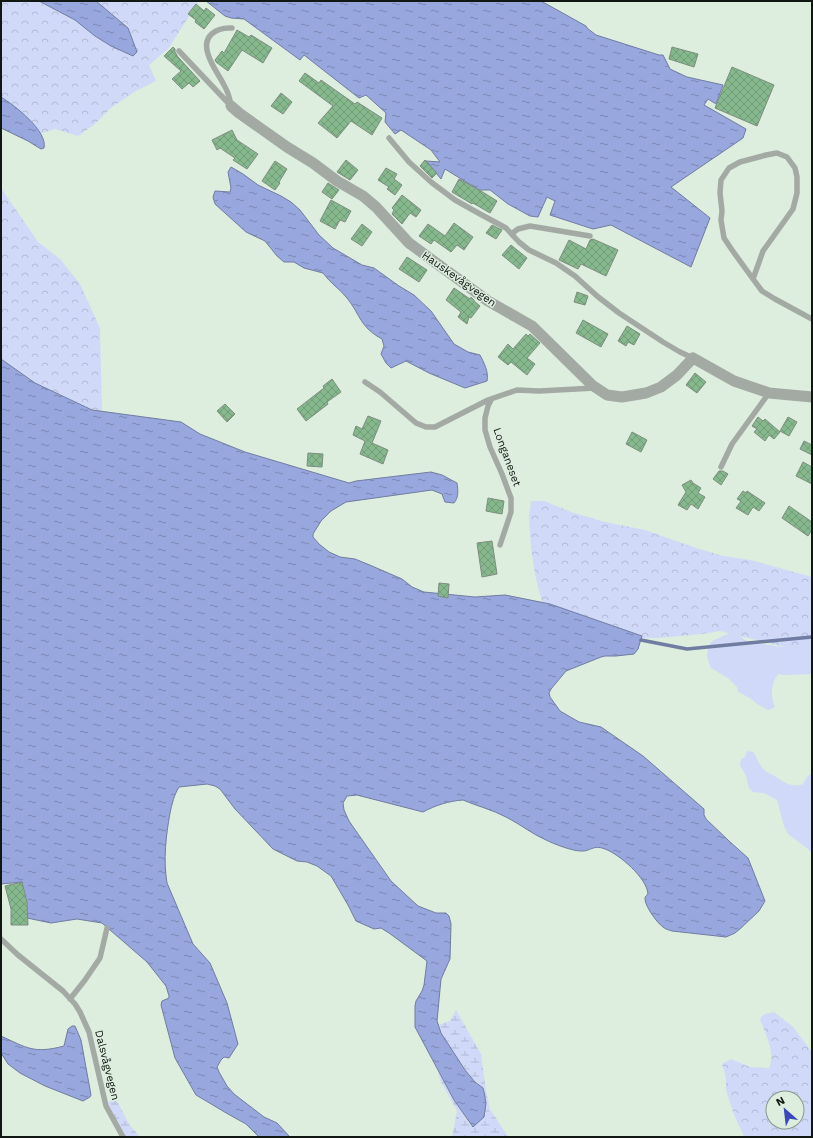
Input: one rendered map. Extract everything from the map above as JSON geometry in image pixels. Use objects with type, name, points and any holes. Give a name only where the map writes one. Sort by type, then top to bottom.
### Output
[{"type":"street","name":"Hauskevågvegen","points":[[231,106],[287,147],[313,163],[337,181],[363,196],[376,207],[408,243],[425,256],[488,301],[532,326],[550,342],[570,365],[596,388],[607,394],[622,397],[646,394],[661,387],[677,375],[693,358]]},
{"type":"street","points":[[693,358],[734,381],[769,393],[812,397]]},
{"type":"lane","points":[[231,106],[229,96],[208,54],[206,45],[210,35],[216,30],[225,27],[232,28]]},
{"type":"lane","name":"Hauskevågvegen","points":[[179,51],[231,106]]},
{"type":"lane","points":[[389,138],[409,162],[431,182],[455,200],[506,228],[529,250],[556,263],[575,276],[619,313],[663,342],[693,358]]},
{"type":"lane","points":[[752,279],[763,251],[793,209],[797,193],[797,177],[795,168],[787,157],[777,153],[740,162],[729,168],[721,180],[721,220],[724,238],[752,279],[762,291],[812,319]]},
{"type":"lane","points":[[513,235],[518,229],[530,226],[590,236]]},
{"type":"lane","points":[[365,382],[380,392],[416,423],[426,427],[435,427],[491,400],[517,390],[539,391],[596,388]]},
{"type":"lane","points":[[721,467],[732,444],[769,393]]},
{"type":"lane","name":"Longaneset","points":[[491,400],[485,418],[486,430],[490,447],[502,474],[510,498],[511,512],[500,545]]},
{"type":"lane","points":[[70,999],[100,958],[107,928]]},
{"type":"lane","name":"Dalsvågvegen","points":[[1,938],[18,955],[63,991],[76,1004],[89,1032],[106,1106],[123,1137]]},
{"type":"green space","points":[[1,1],[39,1],[75,20],[95,36],[111,46],[128,28],[96,1],[199,1],[168,49],[149,65],[156,81],[134,92],[111,108],[95,124],[78,136],[55,129],[40,134],[23,113],[1,97]]},
{"type":"green space","points":[[1,188],[38,242],[60,259],[80,284],[100,328],[102,412],[92,410],[35,383],[1,359]]},
{"type":"green space","points":[[531,501],[544,501],[571,512],[605,522],[645,530],[723,556],[750,560],[812,577],[812,645],[785,647],[720,631],[658,638],[642,638],[642,636],[542,602],[535,574],[531,548],[529,517]]},
{"type":"green space","points":[[730,633],[736,633],[746,641],[785,647],[812,639],[812,674],[778,674],[772,690],[772,699],[775,707],[768,710],[738,692],[737,687],[728,678],[711,668],[707,656],[710,643]]},
{"type":"green space","points":[[747,751],[753,752],[762,768],[789,784],[803,784],[807,777],[812,773],[812,852],[788,834],[784,826],[777,800],[764,793],[753,792],[749,788],[746,776],[740,765],[741,759],[745,757]]},
{"type":"green space","points":[[456,1010],[481,1054],[490,1109],[508,1137],[452,1137],[457,1111],[440,1080],[438,1071],[454,1100],[472,1127],[483,1088],[462,1065],[446,1041],[438,1025],[450,1021]]},
{"type":"green space","points":[[774,1012],[793,1027],[812,1052],[812,1137],[744,1137],[733,1112],[726,1090],[726,1078],[722,1064],[731,1059],[750,1067],[769,1068],[771,1062],[771,1050],[760,1019],[763,1015]]},
{"type":"green space","points":[[110,1101],[117,1101],[129,1124],[140,1137],[124,1137],[119,1132],[108,1103]]},
{"type":"water","points":[[39,1],[96,1],[128,28],[137,52],[133,56],[111,46],[95,36],[75,20]]},
{"type":"water","points":[[206,1],[541,1],[586,26],[596,35],[663,55],[670,69],[687,77],[723,85],[716,104],[708,99],[704,105],[746,129],[743,138],[671,187],[710,218],[691,267],[611,225],[593,229],[550,215],[555,201],[547,197],[538,217],[530,216],[508,204],[490,190],[479,190],[445,169],[441,179],[426,161],[440,162],[431,150],[401,130],[395,134],[385,122],[386,113],[366,95],[359,98],[304,55],[300,60],[244,19],[225,16]]},
{"type":"water","points":[[1,97],[21,112],[36,127],[44,141],[44,148],[41,149],[1,128]]},
{"type":"water","points":[[231,167],[258,185],[291,202],[300,210],[319,235],[333,248],[362,265],[374,268],[414,295],[431,311],[454,344],[468,352],[480,355],[487,371],[487,381],[465,388],[429,373],[406,361],[391,368],[381,354],[384,346],[382,339],[365,326],[352,304],[323,273],[304,268],[294,262],[284,262],[265,241],[246,232],[215,204],[213,197],[215,191],[230,192],[231,188],[228,172]]},
{"type":"water","points":[[1,359],[35,383],[92,410],[181,422],[200,434],[245,452],[349,483],[431,472],[442,475],[457,483],[458,491],[456,501],[454,503],[445,502],[442,494],[432,490],[346,502],[331,511],[321,521],[313,534],[313,537],[329,552],[340,557],[355,559],[372,566],[402,579],[412,587],[424,592],[475,597],[505,595],[550,604],[642,636],[638,649],[634,654],[601,657],[566,671],[551,689],[549,693],[550,697],[560,711],[579,722],[601,727],[643,756],[704,809],[706,819],[748,858],[765,901],[759,911],[735,933],[726,937],[672,931],[661,925],[649,910],[645,899],[648,894],[643,881],[638,874],[624,861],[605,849],[597,847],[581,851],[563,847],[541,838],[501,815],[463,800],[453,801],[433,807],[423,812],[357,795],[347,796],[343,803],[344,810],[349,821],[391,881],[418,906],[436,913],[446,913],[449,916],[451,924],[450,959],[441,979],[437,1021],[441,1033],[465,1070],[475,1082],[483,1088],[486,1103],[484,1117],[473,1127],[454,1100],[415,1027],[415,1006],[424,985],[427,961],[381,928],[374,929],[356,921],[331,876],[317,866],[307,862],[297,861],[273,849],[235,809],[220,789],[207,784],[179,787],[172,803],[167,830],[165,856],[167,883],[193,944],[210,963],[227,1003],[238,1044],[229,1058],[224,1057],[217,1067],[227,1086],[234,1094],[264,1117],[277,1123],[290,1137],[259,1137],[246,1124],[196,1095],[175,1058],[161,1005],[162,1001],[169,998],[166,986],[147,962],[102,923],[77,919],[51,923],[27,918],[22,882],[1,884]]},
{"type":"water","points":[[75,1026],[81,1040],[91,1095],[83,1101],[45,1086],[20,1073],[8,1064],[1,1053],[1,1036],[24,1047],[45,1050],[64,1046],[68,1029]]},
{"type":"building","points":[[196,4],[204,11],[206,8],[215,15],[204,29],[188,14]]},
{"type":"building","points":[[237,30],[249,37],[251,35],[272,48],[263,63],[242,50],[228,71],[216,62],[215,60],[222,51],[224,53]]},
{"type":"building","points":[[173,47],[178,57],[200,81],[193,87],[189,83],[182,89],[172,79],[181,71],[164,56]]},
{"type":"building","points":[[672,47],[698,54],[694,67],[669,59]]},
{"type":"building","points":[[732,67],[774,85],[757,126],[715,108]]},
{"type":"building","points":[[305,73],[319,83],[321,80],[355,104],[357,102],[382,118],[372,135],[351,121],[337,138],[318,123],[333,106],[299,81]]},
{"type":"building","points":[[281,93],[292,102],[283,114],[271,106]]},
{"type":"building","points":[[232,130],[237,140],[258,154],[247,169],[233,160],[235,158],[220,148],[217,150],[212,140]]},
{"type":"building","points":[[346,160],[358,170],[350,180],[337,172]]},
{"type":"building","points":[[425,160],[437,173],[432,178],[420,166]]},
{"type":"building","points":[[275,161],[287,169],[275,190],[262,181]]},
{"type":"building","points":[[386,168],[397,174],[394,179],[402,185],[395,195],[387,189],[389,187],[378,180]]},
{"type":"building","points":[[459,179],[497,201],[490,213],[452,192]]},
{"type":"building","points":[[328,183],[339,190],[332,199],[322,192]]},
{"type":"building","points":[[402,195],[421,210],[416,217],[410,213],[402,224],[392,214],[394,210],[392,208]]},
{"type":"building","points":[[331,200],[351,211],[345,222],[340,220],[335,229],[320,221]]},
{"type":"building","points":[[454,223],[473,237],[464,250],[457,245],[451,252],[434,240],[431,244],[419,236],[428,224],[445,236]]},
{"type":"building","points":[[362,224],[372,232],[362,246],[351,239]]},
{"type":"building","points":[[492,225],[502,230],[496,239],[486,233]]},
{"type":"building","points":[[593,239],[618,250],[606,276],[581,264],[578,269],[559,260],[569,240],[586,249],[590,240]]},
{"type":"building","points":[[511,245],[527,258],[519,269],[502,255]]},
{"type":"building","points":[[407,257],[427,270],[419,282],[399,269]]},
{"type":"building","points":[[454,288],[470,299],[471,297],[480,306],[471,318],[469,317],[467,324],[458,317],[461,312],[446,300]]},
{"type":"building","points":[[577,292],[588,296],[585,305],[574,302]]},
{"type":"building","points":[[583,320],[608,334],[601,347],[576,333]]},
{"type":"building","points":[[627,326],[640,334],[634,345],[628,342],[626,346],[618,341]]},
{"type":"building","points":[[526,334],[528,336],[530,334],[540,343],[527,358],[535,364],[527,375],[511,362],[508,365],[498,357],[508,344],[513,349]]},
{"type":"building","points":[[695,373],[706,382],[697,393],[686,385]]},
{"type":"building","points":[[332,379],[341,392],[327,402],[328,404],[306,421],[297,409],[324,388],[323,386]]},
{"type":"building","points":[[225,404],[235,414],[227,422],[217,411]]},
{"type":"building","points":[[368,416],[381,421],[372,443],[388,450],[383,464],[360,454],[365,441],[353,435],[356,426],[362,429]]},
{"type":"building","points":[[758,417],[763,421],[765,419],[780,432],[774,439],[769,435],[765,441],[754,432],[757,429],[752,426]]},
{"type":"building","points":[[788,417],[797,422],[789,436],[780,431]]},
{"type":"building","points":[[632,432],[647,440],[641,452],[626,444]]},
{"type":"building","points":[[804,441],[812,445],[812,455],[800,449]]},
{"type":"building","points":[[308,453],[323,454],[322,467],[307,466]]},
{"type":"building","points":[[803,462],[812,467],[812,484],[796,476]]},
{"type":"building","points":[[719,471],[723,471],[728,474],[721,485],[713,479]]},
{"type":"building","points":[[691,480],[701,488],[698,493],[705,497],[698,509],[691,504],[687,510],[678,505],[686,492],[682,485]]},
{"type":"building","points":[[743,491],[746,493],[747,491],[765,503],[759,511],[753,507],[748,515],[736,508],[741,501],[737,499]]},
{"type":"building","points":[[488,498],[504,501],[502,514],[486,511]]},
{"type":"building","points":[[789,506],[812,522],[812,530],[808,536],[782,518]]},
{"type":"building","points":[[492,541],[497,574],[482,577],[477,543]]},
{"type":"building","points":[[439,583],[449,584],[448,598],[438,596]]},
{"type":"building","points":[[22,882],[27,902],[28,925],[11,925],[11,909],[5,886]]},
{"type":"waterway","points":[[641,640],[687,649],[812,637]]}]
